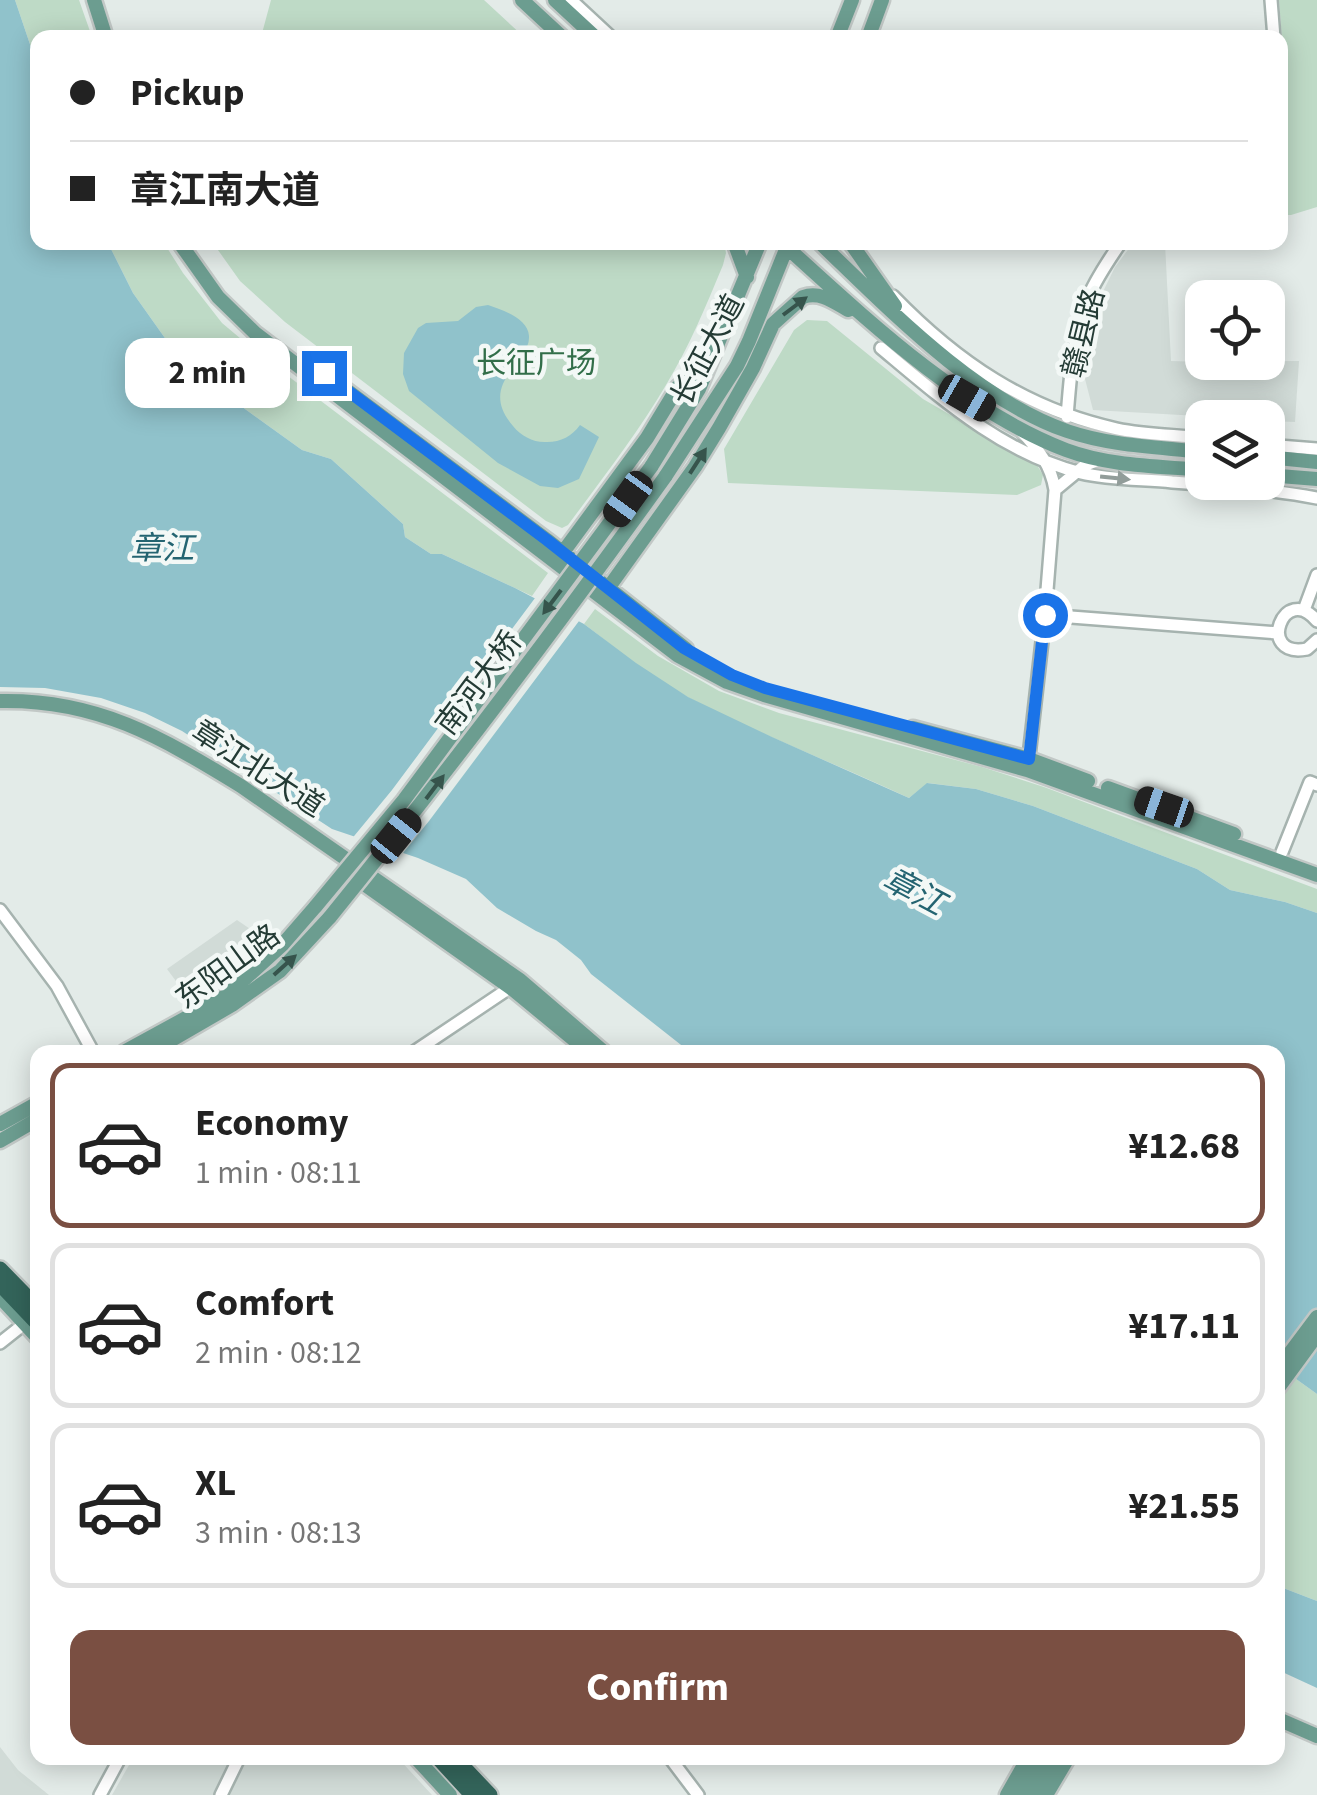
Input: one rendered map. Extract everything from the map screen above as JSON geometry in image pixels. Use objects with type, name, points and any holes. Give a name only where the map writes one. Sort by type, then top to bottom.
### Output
[{"type":"highway","points":[[0,1268],[30,1300]]},
{"type":"highway","points":[[0,1284],[30,1323]]},
{"type":"highway","points":[[430,1765],[458,1795]]},
{"type":"highway","points":[[444,1765],[472,1795]]},
{"type":"highway","points":[[462,1765],[490,1795]]},
{"type":"main road","points":[[94,0],[107,30]]},
{"type":"main road","points":[[102,0],[108,30]]},
{"type":"main road","points":[[522,0],[554,30]]},
{"type":"main road","points":[[555,0],[587,30]]},
{"type":"main road","points":[[840,30],[852,0]]},
{"type":"main road","points":[[871,30],[882,0]]},
{"type":"main road","points":[[185,250],[218,297],[255,333],[556,562],[605,593]]},
{"type":"main road","points":[[195,250],[225,291],[260,326],[678,654],[727,682],[825,713],[1028,764],[1317,865]]},
{"type":"main road","points":[[737,250],[747,277]]},
{"type":"main road","name":"长征大道","points":[[651,467],[692,403],[757,250]]},
{"type":"main road","name":"长征大道","points":[[665,477],[736,366],[784,250]]},
{"type":"main road","points":[[792,250],[886,343]]},
{"type":"main road","points":[[827,250],[977,384],[1019,409],[1066,430],[1117,444],[1185,450]]},
{"type":"main road","points":[[856,250],[906,324]]},
{"type":"main road","points":[[605,593],[695,467],[743,386],[773,324],[810,295],[830,300],[967,398],[1016,426],[1068,450],[1117,463],[1185,469]]},
{"type":"main road","points":[[756,325],[758,356]]},
{"type":"main road","points":[[556,562],[647,438],[678,387],[709,362]]},
{"type":"main road","points":[[709,409],[743,386]]},
{"type":"main road","points":[[1285,459],[1317,462]]},
{"type":"main road","name":"南河大桥","points":[[316,906],[416,784],[651,467]]},
{"type":"main road","points":[[1285,476],[1317,479]]},
{"type":"main road","name":"南河大桥","points":[[330,918],[430,793],[665,477]]},
{"type":"main road","name":"章江北大道","points":[[0,704],[84,718],[144,738],[196,767],[516,984],[595,1045]]},
{"type":"main road","points":[[1028,764],[1317,875]]},
{"type":"main road","name":"东阳山路","points":[[137,1045],[226,996],[274,953],[316,906]]},
{"type":"main road","name":"东阳山路","points":[[163,1045],[232,1005],[280,971],[330,918]]},
{"type":"main road","name":"章江北大道","points":[[516,984],[581,1045]]},
{"type":"main road","points":[[0,1124],[30,1107]]},
{"type":"main road","points":[[0,1141],[30,1124]]},
{"type":"main road","points":[[0,1258],[30,1290]]},
{"type":"main road","points":[[0,1297],[30,1323]]},
{"type":"main road","points":[[1285,1360],[1317,1317]]},
{"type":"main road","points":[[1285,1378],[1317,1335]]},
{"type":"main road","points":[[1285,1712],[1317,1726]]},
{"type":"main road","points":[[1285,1722],[1317,1736]]},
{"type":"main road","points":[[422,1765],[450,1795]]},
{"type":"main road","points":[[454,1765],[481,1795]]},
{"type":"main road","points":[[1007,1795],[1024,1765]]},
{"type":"main road","points":[[1020,1795],[1038,1765]]},
{"type":"main road","points":[[1032,1795],[1050,1765]]},
{"type":"main road","points":[[1046,1795],[1064,1765]]},
{"type":"street","points":[[572,0],[604,30]]},
{"type":"street","points":[[1272,0],[1274,30]]},
{"type":"street","points":[[850,250],[910,312],[977,370],[1004,387],[1048,408],[1118,429],[1185,436]]},
{"type":"street","name":"赣县路","points":[[1066,430],[1086,301],[1116,250]]},
{"type":"street","points":[[886,343],[958,412],[1044,460],[1112,478],[1317,498]]},
{"type":"street","points":[[1016,426],[1044,460],[1056,490],[1028,764]]},
{"type":"street","points":[[1285,446],[1317,449]]},
{"type":"street","points":[[1056,490],[1076,471],[1102,459]]},
{"type":"street","points":[[1304,610],[1317,575]]},
{"type":"street","points":[[1317,620],[1304,610],[1296,610],[1286,614],[1278,633],[1282,643],[1296,651],[1307,650],[1317,642]]},
{"type":"street","points":[[1045,615],[1278,633]]},
{"type":"street","points":[[1282,852],[1310,782],[1317,785]]},
{"type":"street","points":[[0,910],[5,926],[57,986],[88,1045]]},
{"type":"street","points":[[424,1045],[516,984]]},
{"type":"street","points":[[0,1343],[30,1325]]},
{"type":"street","points":[[100,1795],[116,1765]]},
{"type":"street","points":[[221,1795],[236,1765]]},
{"type":"street","points":[[675,1765],[698,1795]]},
{"type":"shaded area","points":[[1128,250],[1165,250],[1171,361],[1185,361],[1185,380],[1285,380],[1285,361],[1299,361],[1295,422],[1285,422],[1285,400],[1185,400],[1185,415],[1093,410],[1085,379],[1097,304]]},
{"type":"shaded area","points":[[237,920],[266,940],[220,985],[193,1004],[167,969]]},
{"type":"shaded area","points":[[0,1747],[18,1770],[49,1795],[0,1795]]},
{"type":"shaded area","points":[[129,1765],[404,1765],[432,1795],[112,1795]]},
{"type":"green space","points":[[15,0],[79,0],[90,30],[30,30],[30,44]]},
{"type":"green space","points":[[271,0],[484,0],[516,30],[263,30]]},
{"type":"green space","points":[[1279,0],[1317,0],[1317,207],[1291,215],[1288,30],[1281,30]]},
{"type":"green space","points":[[112,250],[168,250],[222,323],[548,573],[532,596],[442,554],[431,554],[405,537],[403,524],[331,459],[302,450],[172,348],[133,293]]},
{"type":"green space","name":"长征广场","points":[[218,250],[726,253],[697,326],[655,403],[568,525],[562,528],[546,521],[285,322],[240,281]]},
{"type":"green space","points":[[807,320],[827,321],[923,399],[1037,465],[1043,475],[1041,485],[1017,495],[728,483],[724,449],[794,330]]},
{"type":"green space","points":[[595,609],[658,656],[719,691],[779,713],[1044,787],[1317,889],[1317,913],[1230,890],[1197,869],[1033,806],[976,789],[928,783],[909,798],[677,691],[584,624]]},
{"type":"green space","points":[[1285,1371],[1317,1394],[1317,1601],[1285,1589]]},
{"type":"water","name":"章江","points":[[0,0],[15,0],[30,44],[30,250],[112,250],[133,293],[172,348],[302,450],[331,459],[403,524],[405,537],[431,554],[442,554],[584,624],[688,697],[909,798],[927,783],[976,789],[1033,806],[1197,869],[1230,890],[1317,913],[1317,1394],[1285,1371],[1285,1045],[681,1045],[591,974],[581,960],[556,940],[497,908],[466,879],[332,829],[182,731],[145,713],[101,698],[45,688],[0,687]]},
{"type":"water","points":[[488,305],[507,312],[528,330],[527,346],[502,386],[500,398],[513,426],[528,438],[542,442],[566,438],[580,425],[599,437],[579,479],[558,488],[540,486],[498,463],[409,391],[403,374],[404,353],[418,328],[426,323],[458,321],[476,307]]},
{"type":"water","points":[[1285,1589],[1317,1601],[1317,1688],[1285,1673]]},
{"type":"pier","points":[[538,594],[582,617],[429,821],[399,858],[350,841],[392,790]]},
{"type":"route","points":[[324,373],[684,648],[765,688],[1029,759],[1045,615]]}]
